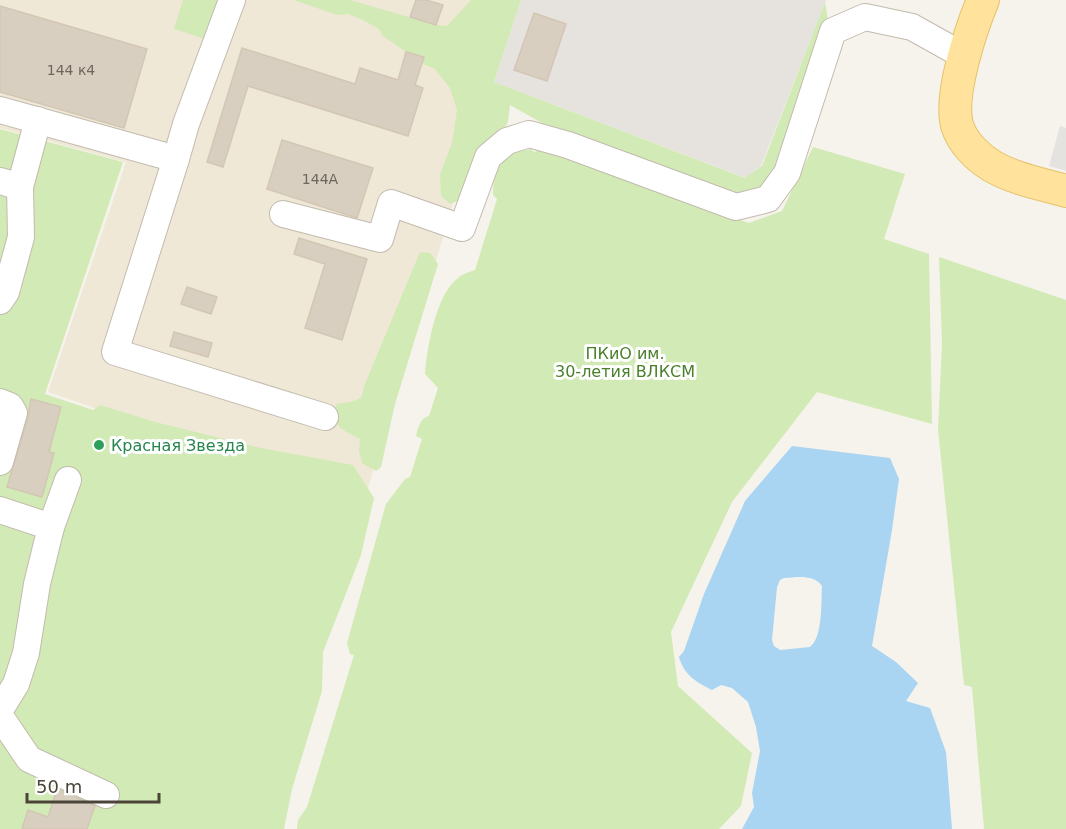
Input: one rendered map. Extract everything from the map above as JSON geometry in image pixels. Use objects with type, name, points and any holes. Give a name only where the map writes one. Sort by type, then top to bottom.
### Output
[{"type":"main road","points":[[983,0],[964,56],[956,94],[957,125],[969,148],[992,166],[1014,176],[1066,191]]},
{"type":"lane","points":[[232,0],[186,124],[115,352],[325,417]]},
{"type":"lane","points":[[284,214],[380,239],[391,203],[462,228],[488,157],[507,141],[529,134],[568,145],[736,207],[741,206],[768,199],[787,173],[833,31],[865,17],[912,27],[964,56]]},
{"type":"lane","points":[[0,110],[176,159]]},
{"type":"lane","points":[[0,301],[6,292],[21,237],[10,184],[38,120]]},
{"type":"lane","points":[[0,402],[10,406],[14,413],[0,462]]},
{"type":"lane","points":[[0,710],[16,684],[26,653],[37,584],[51,527],[68,480]]},
{"type":"lane","points":[[0,510],[51,527]]},
{"type":"lane","points":[[0,716],[29,759],[106,795]]},
{"type":"shaded area","points":[[0,0],[514,0],[364,501],[48,392],[126,162],[0,128]]},
{"type":"shaded area","points":[[521,0],[826,0],[761,166],[746,178],[494,82]]},
{"type":"shaded area","points":[[1060,126],[1066,128],[1066,171],[1049,166]]},
{"type":"green space","points":[[183,0],[225,0],[208,40],[174,29]]},
{"type":"green space","points":[[294,0],[350,0],[436,25],[447,26],[471,0],[521,0],[494,82],[745,178],[762,166],[825,2],[830,32],[779,174],[760,190],[736,193],[542,123],[510,105],[508,121],[502,135],[462,199],[450,204],[441,196],[440,174],[452,143],[457,110],[450,88],[435,69],[421,63],[423,57],[406,52],[383,36],[379,29],[348,14],[337,15]]},
{"type":"green space","name":"Красная Звезда","points":[[0,129],[123,162],[45,394],[93,410],[100,405],[155,422],[261,448],[353,465],[374,498],[361,555],[323,652],[322,691],[292,789],[284,829],[0,829]]},
{"type":"green space","name":"ПКиО им. 30-летия ВЛКСМ","points":[[813,147],[905,174],[884,239],[929,254],[932,424],[817,392],[732,502],[671,632],[678,686],[752,753],[741,806],[719,829],[297,829],[298,820],[307,807],[354,655],[350,654],[347,643],[386,504],[405,479],[410,477],[422,439],[416,436],[421,421],[429,416],[438,388],[425,374],[438,309],[450,286],[464,274],[475,270],[497,199],[493,195],[495,177],[503,161],[516,151],[531,149],[534,152],[543,149],[749,223],[782,211]]},
{"type":"green space","points":[[420,252],[430,253],[438,264],[395,404],[381,467],[376,471],[362,463],[359,451],[360,439],[343,430],[336,422],[336,404],[361,398]]},
{"type":"green space","points":[[939,257],[1066,300],[1066,829],[984,829],[972,687],[964,685],[938,429],[942,344]]},
{"type":"water","points":[[792,446],[890,458],[899,479],[872,646],[896,662],[918,683],[906,701],[930,708],[946,752],[952,829],[742,829],[754,807],[752,793],[760,751],[756,727],[748,702],[732,688],[721,685],[712,690],[696,681],[684,669],[679,657],[684,651],[704,594],[745,501]],"holes":[[[810,578],[822,586],[819,628],[810,647],[780,650],[774,646],[772,640],[777,587],[780,580]]]},
{"type":"building","points":[[416,0],[426,0],[443,5],[436,25],[410,17]]},
{"type":"building","points":[[0,6],[147,49],[124,128],[0,92]]},
{"type":"building","points":[[534,13],[566,24],[547,81],[514,70]]},
{"type":"building","points":[[242,48],[355,84],[360,68],[398,80],[406,52],[424,57],[415,85],[423,88],[408,136],[248,86],[223,167],[207,162]]},
{"type":"building","points":[[282,140],[373,168],[357,218],[267,189]]},
{"type":"building","points":[[299,238],[367,259],[342,340],[305,328],[325,264],[294,254]]},
{"type":"building","points":[[187,287],[217,297],[211,314],[181,304]]},
{"type":"building","points":[[174,332],[212,343],[208,357],[170,346]]},
{"type":"building","points":[[31,399],[61,407],[49,452],[54,453],[42,497],[7,487],[28,417]]},
{"type":"building","points":[[57,789],[95,806],[87,829],[22,829],[28,810],[48,817]]},
{"type":"place","name":"Красная Звезда","points":[[99,445]]}]
